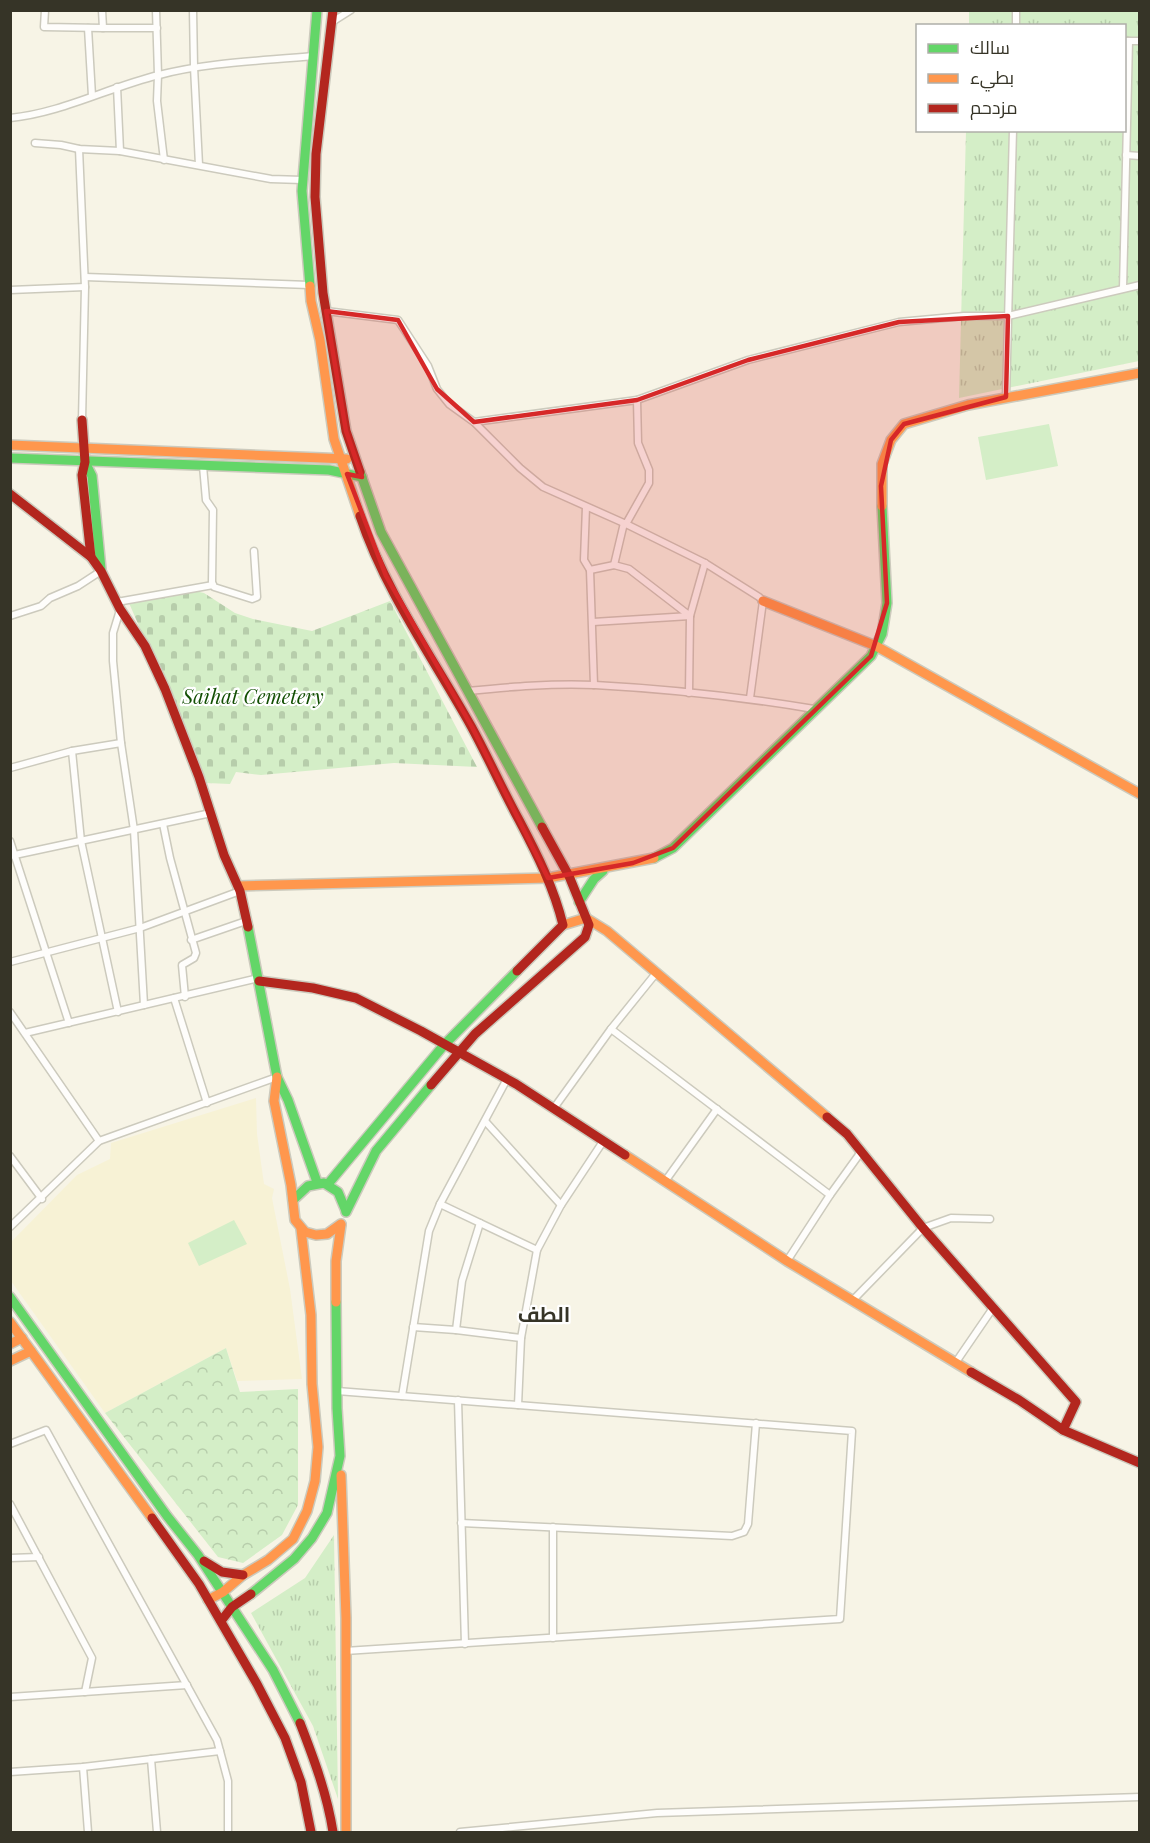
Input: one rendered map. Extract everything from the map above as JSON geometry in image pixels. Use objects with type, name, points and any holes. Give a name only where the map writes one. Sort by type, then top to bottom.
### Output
[{"type":"main road","points":[[317,10],[302,180],[309,285],[320,340],[334,439],[363,526],[386,576],[472,727],[548,878],[562,915],[563,925]]},
{"type":"main road","points":[[333,10],[316,154],[315,197],[323,293],[346,431],[381,532],[568,876],[589,925],[585,937],[475,1034],[376,1150],[341,1225],[336,1261],[337,1391],[345,1651],[346,1833]]},
{"type":"main road","points":[[239,888],[548,878],[606,869],[656,857],[674,848],[814,709],[871,656],[882,634],[887,603],[882,464],[891,440],[904,424],[968,405],[1140,373]]},
{"type":"main road","points":[[82,420],[85,462],[82,476],[91,557]]},
{"type":"main road","points":[[10,445],[356,459]]},
{"type":"main road","points":[[10,459],[329,470],[362,477]]},
{"type":"main road","points":[[85,462],[92,476],[101,571]]},
{"type":"main road","points":[[10,494],[91,557],[145,646],[165,689],[199,777],[224,855],[239,888],[277,1077],[288,1100],[317,1182]]},
{"type":"main road","points":[[762,601],[876,646],[1140,794]]},
{"type":"main road","points":[[579,902],[594,879],[606,869]]},
{"type":"main road","points":[[328,1184],[444,1045],[563,925],[586,918],[607,931],[657,972],[847,1134],[923,1228],[1076,1402],[1063,1430]]},
{"type":"main road","points":[[259,979],[356,998],[403,1021],[554,1108],[787,1261],[1019,1400],[1063,1430],[1140,1463]]},
{"type":"main road","points":[[208,1600],[268,1560],[293,1539],[307,1511],[315,1480],[318,1447],[312,1384],[311,1315],[301,1229],[292,1214],[294,1200],[273,1098],[277,1077]]},
{"type":"main road","points":[[294,1200],[300,1190],[317,1182],[328,1184],[339,1191],[345,1201],[346,1212]]},
{"type":"main road","points":[[301,1229],[314,1235],[327,1235],[341,1225]]},
{"type":"main road","points":[[10,1297],[167,1516],[198,1555],[206,1564],[222,1572],[243,1575]]},
{"type":"main road","points":[[10,1322],[199,1584],[221,1621],[285,1738],[301,1782],[311,1833]]},
{"type":"main road","points":[[10,1344],[22,1338]]},
{"type":"main road","points":[[10,1360],[31,1351]]},
{"type":"main road","points":[[221,1621],[232,1608],[294,1559],[312,1538],[327,1513],[340,1456]]},
{"type":"main road","points":[[198,1555],[273,1670],[297,1716],[315,1761],[333,1833]]},
{"type":"street","points":[[45,10],[44,27],[157,28]]},
{"type":"street","points":[[102,10],[103,28]]},
{"type":"street","points":[[156,10],[157,101],[164,160]]},
{"type":"street","points":[[193,10],[199,165]]},
{"type":"street","points":[[332,22],[351,10]]},
{"type":"street","points":[[88,28],[92,96]]},
{"type":"street","points":[[1123,288],[1127,41],[1140,41]]},
{"type":"street","points":[[10,118],[33,116],[117,87],[194,67],[313,56]]},
{"type":"street","points":[[117,87],[120,151]]},
{"type":"street","points":[[1006,397],[1013,132]]},
{"type":"street","points":[[35,143],[79,149],[120,151],[261,178],[302,180]]},
{"type":"street","points":[[79,149],[85,277],[82,420]]},
{"type":"street","points":[[1126,155],[1140,156]]},
{"type":"street","points":[[85,277],[309,285]]},
{"type":"street","points":[[474,422],[637,400],[748,360],[899,322],[964,316],[1008,316],[1140,285]]},
{"type":"street","points":[[10,290],[85,287]]},
{"type":"street","points":[[326,311],[398,320],[428,366],[437,389],[449,404],[474,422],[520,468],[543,487],[625,523],[705,563],[762,601],[750,699]]},
{"type":"street","points":[[614,565],[625,523],[649,483],[649,470],[638,443],[637,400]]},
{"type":"street","points":[[203,466],[206,500],[213,510],[213,585]]},
{"type":"street","points":[[586,507],[584,560],[590,570],[594,685]]},
{"type":"street","points":[[213,585],[218,589],[255,598],[258,593],[254,551]]},
{"type":"street","points":[[689,693],[690,616],[705,563]]},
{"type":"street","points":[[590,570],[614,565],[629,569],[690,616]]},
{"type":"street","points":[[10,616],[41,606],[50,598],[78,586],[101,571]]},
{"type":"street","points":[[144,1005],[134,830],[112,662],[113,633],[119,605],[213,585]]},
{"type":"street","points":[[593,622],[690,616]]},
{"type":"street","points":[[467,691],[528,685],[594,685],[750,699],[814,709]]},
{"type":"street","points":[[10,768],[72,751],[121,743]]},
{"type":"street","points":[[72,751],[81,841],[118,1012]]},
{"type":"street","points":[[13,855],[211,813]]},
{"type":"street","points":[[163,824],[196,956],[184,963],[181,968],[185,997]]},
{"type":"street","points":[[10,841],[69,1023]]},
{"type":"street","points":[[10,962],[140,928],[184,913],[239,888]]},
{"type":"street","points":[[192,940],[246,921]]},
{"type":"street","points":[[554,1108],[611,1029],[657,972]]},
{"type":"street","points":[[25,1033],[259,979]]},
{"type":"street","points":[[174,998],[207,1103]]},
{"type":"street","points":[[10,1012],[99,1141]]},
{"type":"street","points":[[611,1029],[830,1195]]},
{"type":"street","points":[[10,1227],[42,1199],[99,1141],[277,1077]]},
{"type":"street","points":[[402,1396],[429,1231],[440,1204],[507,1079]]},
{"type":"street","points":[[666,1180],[717,1108]]},
{"type":"street","points":[[484,1121],[561,1205]]},
{"type":"street","points":[[518,1405],[521,1338],[537,1250],[561,1205],[604,1140]]},
{"type":"street","points":[[787,1261],[861,1152]]},
{"type":"street","points":[[10,1156],[42,1199]]},
{"type":"street","points":[[440,1204],[537,1250]]},
{"type":"street","points":[[853,1300],[923,1228],[951,1218],[990,1219]]},
{"type":"street","points":[[456,1329],[462,1281],[480,1223]]},
{"type":"street","points":[[956,1362],[993,1308]]},
{"type":"street","points":[[413,1327],[456,1329],[521,1338]]},
{"type":"street","points":[[337,1391],[852,1431],[840,1619],[345,1651]]},
{"type":"street","points":[[458,1400],[465,1644]]},
{"type":"street","points":[[461,1523],[732,1536],[744,1532],[748,1524],[756,1423]]},
{"type":"street","points":[[10,1444],[46,1430],[217,1740],[228,1781],[228,1833]]},
{"type":"street","points":[[10,1504],[92,1658],[85,1692]]},
{"type":"street","points":[[552,1527],[553,1638]]},
{"type":"street","points":[[10,1558],[39,1557]]},
{"type":"street","points":[[10,1697],[187,1685]]},
{"type":"street","points":[[10,1772],[83,1767],[220,1751]]},
{"type":"street","points":[[151,1759],[157,1833]]},
{"type":"street","points":[[83,1767],[87,1833]]},
{"type":"street","points":[[460,1833],[657,1813],[1140,1797]]},
{"type":"highlighted area","points":[[326,311],[398,320],[437,389],[474,422],[637,400],[748,360],[899,322],[1008,316],[1006,397],[904,424],[891,440],[881,486],[887,603],[871,656],[673,848],[633,863],[548,878],[472,727],[386,576],[347,474],[362,477],[346,431]]},
{"type":"shaded area","points":[[256,1098],[257,1134],[264,1184],[274,1189],[272,1198],[290,1289],[302,1379],[237,1381],[226,1348],[105,1413],[11,1281],[11,1242],[77,1175],[110,1159],[111,1143]]},
{"type":"green space","points":[[969,11],[1139,11],[1139,361],[959,398],[966,132],[1126,132],[1126,24],[969,24]]},
{"type":"green space","points":[[1049,424],[1058,466],[986,480],[978,437]]},
{"type":"green space","name":"Saihat Cemetery","points":[[191,590],[204,593],[235,613],[312,631],[390,601],[477,767],[394,763],[261,775],[236,772],[230,784],[207,783],[129,603]]},
{"type":"green space","points":[[234,1220],[247,1244],[199,1266],[188,1243]]},
{"type":"green space","points":[[226,1348],[240,1392],[298,1389],[298,1505],[282,1535],[243,1563],[218,1557],[105,1413]]},
{"type":"green space","points":[[334,1535],[338,1799],[313,1726],[251,1613],[305,1578]]},
{"type":"traffic: fast","points":[[310,286],[302,191],[317,10]]},
{"type":"traffic: fast","points":[[10,458],[329,470],[362,477]]},
{"type":"traffic: fast","points":[[85,462],[92,476],[101,569]]},
{"type":"traffic: fast","points":[[360,472],[381,532],[542,827]]},
{"type":"traffic: fast","points":[[654,858],[673,848],[871,656],[882,634],[887,603],[882,506]]},
{"type":"traffic: fast","points":[[579,902],[594,879],[603,871]]},
{"type":"traffic: fast","points":[[248,927],[277,1077],[288,1100],[317,1182]]},
{"type":"traffic: fast","points":[[328,1184],[444,1045],[517,971]]},
{"type":"traffic: fast","points":[[346,1212],[376,1151],[431,1085]]},
{"type":"traffic: fast","points":[[293,1200],[308,1186],[324,1183],[338,1192],[346,1211]]},
{"type":"traffic: fast","points":[[10,1297],[167,1516],[198,1555],[273,1670],[300,1723]]},
{"type":"traffic: fast","points":[[251,1594],[294,1559],[312,1538],[327,1513],[340,1456],[336,1302]]},
{"type":"traffic: slow","points":[[310,286],[334,439],[360,516]]},
{"type":"traffic: slow","points":[[882,506],[882,464],[891,440],[904,424],[968,405],[1140,373]]},
{"type":"traffic: slow","points":[[10,445],[347,459]]},
{"type":"traffic: slow","points":[[763,601],[876,646],[1140,794]]},
{"type":"traffic: slow","points":[[238,886],[548,878],[654,858]]},
{"type":"traffic: slow","points":[[563,925],[586,918],[607,931],[827,1117]]},
{"type":"traffic: slow","points":[[277,1077],[274,1101],[291,1185],[295,1220],[305,1232],[316,1235],[327,1234],[341,1224]]},
{"type":"traffic: slow","points":[[625,1155],[787,1261],[971,1372]]},
{"type":"traffic: slow","points":[[336,1302],[336,1261],[341,1225]]},
{"type":"traffic: slow","points":[[208,1600],[268,1560],[293,1539],[307,1511],[315,1481],[318,1447],[312,1384],[311,1315],[301,1229]]},
{"type":"traffic: slow","points":[[10,1322],[152,1518]]},
{"type":"traffic: slow","points":[[10,1344],[22,1338]]},
{"type":"traffic: slow","points":[[10,1361],[31,1351]]},
{"type":"traffic: slow","points":[[341,1475],[346,1618],[346,1832]]},
{"type":"traffic: jam","points":[[333,10],[316,154],[315,197],[323,293],[346,431],[360,472]]},
{"type":"traffic: jam","points":[[82,420],[85,462],[82,475],[91,557]]},
{"type":"traffic: jam","points":[[10,494],[91,557],[101,571],[120,609],[145,646],[165,689],[199,777],[224,855],[240,891],[248,927]]},
{"type":"traffic: jam","points":[[360,516],[370,544],[396,597],[477,738],[538,858],[555,898],[563,925],[517,971]]},
{"type":"traffic: jam","points":[[431,1085],[475,1034],[585,937],[589,925],[569,876],[542,827]]},
{"type":"traffic: jam","points":[[259,981],[313,988],[356,998],[516,1084],[625,1155]]},
{"type":"traffic: jam","points":[[827,1117],[847,1134],[923,1228],[1076,1402],[1063,1430]]},
{"type":"traffic: jam","points":[[971,1372],[1019,1400],[1063,1430],[1140,1463]]},
{"type":"traffic: jam","points":[[152,1518],[199,1584],[257,1684],[285,1738],[301,1782],[311,1832]]},
{"type":"traffic: jam","points":[[204,1561],[222,1572],[243,1575]]},
{"type":"traffic: jam","points":[[221,1621],[232,1607],[251,1594]]},
{"type":"traffic: jam","points":[[300,1723],[324,1790],[333,1832]]},
{"type":"district","name":"الطف","points":[[544,1315]]}]
